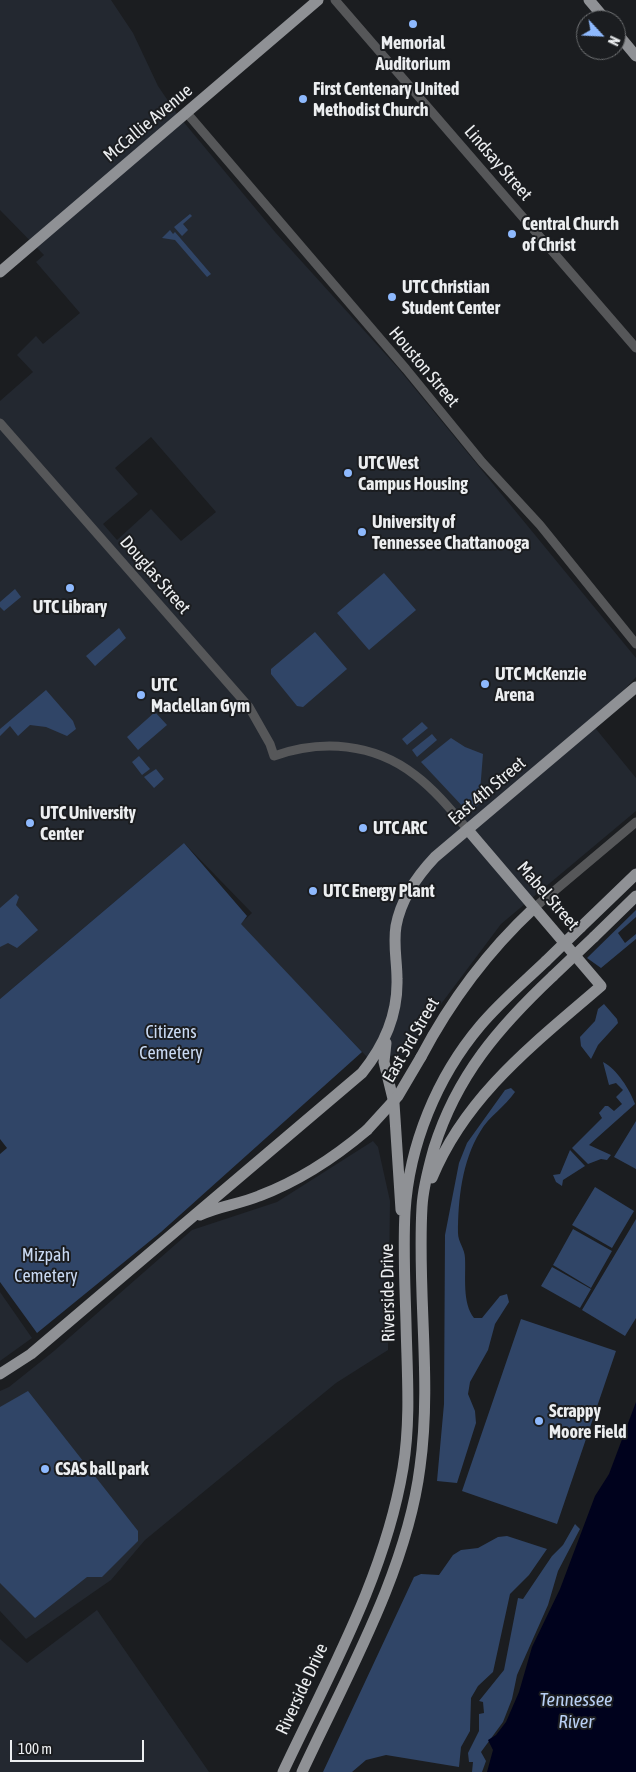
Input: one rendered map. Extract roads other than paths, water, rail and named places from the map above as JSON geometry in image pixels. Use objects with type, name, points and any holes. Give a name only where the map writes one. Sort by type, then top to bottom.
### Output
[{"type":"main road","name":"McCallie Avenue","points":[[0,272],[318,0]]},
{"type":"main road","points":[[589,0],[598,10]]},
{"type":"main road","points":[[626,44],[636,56]]},
{"type":"main road","name":"East 4th Street","points":[[353,1082],[380,1048],[394,1015],[397,985],[395,935],[401,910],[410,888],[421,872],[636,687]]},
{"type":"main road","name":"Mabel Street","points":[[422,1206],[443,1153],[462,1121],[483,1092],[506,1068],[601,986],[468,830]]},
{"type":"main road","name":"Riverside Drive","points":[[283,1772],[377,1566],[393,1514],[403,1468],[408,1428],[405,1211],[411,1170],[422,1128],[438,1090],[480,1025],[636,874]]},
{"type":"main road","name":"Riverside Drive","points":[[302,1772],[394,1569],[410,1517],[420,1467],[424,1409],[422,1206],[429,1164],[442,1122],[472,1065],[500,1029],[636,896]]},
{"type":"main road","name":"East 3rd Street","points":[[182,1227],[207,1212],[258,1197],[296,1180],[331,1159],[366,1130],[398,1096],[443,1017],[469,980],[502,940],[534,908]]},
{"type":"main road","points":[[394,1015],[384,1055],[394,1103],[405,1262]]},
{"type":"main road","points":[[353,1082],[370,1072],[378,1073],[388,1079]]},
{"type":"main road","name":"East 3rd Street","points":[[0,1374],[31,1354],[353,1082]]},
{"type":"street","name":"Lindsay Street","points":[[335,0],[636,348]]},
{"type":"street","name":"Houston Street","points":[[186,112],[403,365],[482,462],[540,525],[636,644]]},
{"type":"street","name":"Douglas Street","points":[[0,423],[249,707],[270,744],[274,756],[297,748],[322,745],[348,747],[377,755],[415,774],[468,830]]},
{"type":"street","name":"East 3rd Street","points":[[534,908],[636,822]]},
{"type":"water","name":"Tennessee River","points":[[636,1402],[636,1772],[487,1772],[493,1750],[488,1740],[496,1735],[506,1722],[519,1692],[532,1647],[560,1589],[595,1496],[609,1474]]},
{"type":"place","name":"Memorial Auditorium","points":[[413,24]]},
{"type":"place","name":"First Centenary United Methodist Church","points":[[303,99]]},
{"type":"place","name":"Central Church of Christ","points":[[512,234]]},
{"type":"place","name":"UTC Christian Student Center","points":[[392,297]]},
{"type":"place","name":"UTC West Campus Housing","points":[[348,473]]},
{"type":"place","name":"University of Tennessee Chattanooga","points":[[362,532]]},
{"type":"place","name":"UTC Library","points":[[70,588]]},
{"type":"place","name":"UTC McKenzie Arena","points":[[485,684]]},
{"type":"place","name":"UTC Maclellan Gym","points":[[141,695]]},
{"type":"place","name":"UTC University Center","points":[[30,823]]},
{"type":"place","name":"UTC ARC","points":[[363,828]]},
{"type":"place","name":"UTC Energy Plant","points":[[313,891]]},
{"type":"place","name":"Scrappy Moore Field","points":[[539,1421]]},
{"type":"place","name":"CSAS ball park","points":[[45,1469]]},
{"type":"park label","name":"Citizens Cemetery","points":[[171,1042]]},
{"type":"park label","name":"Mizpah Cemetery","points":[[46,1265]]}]
